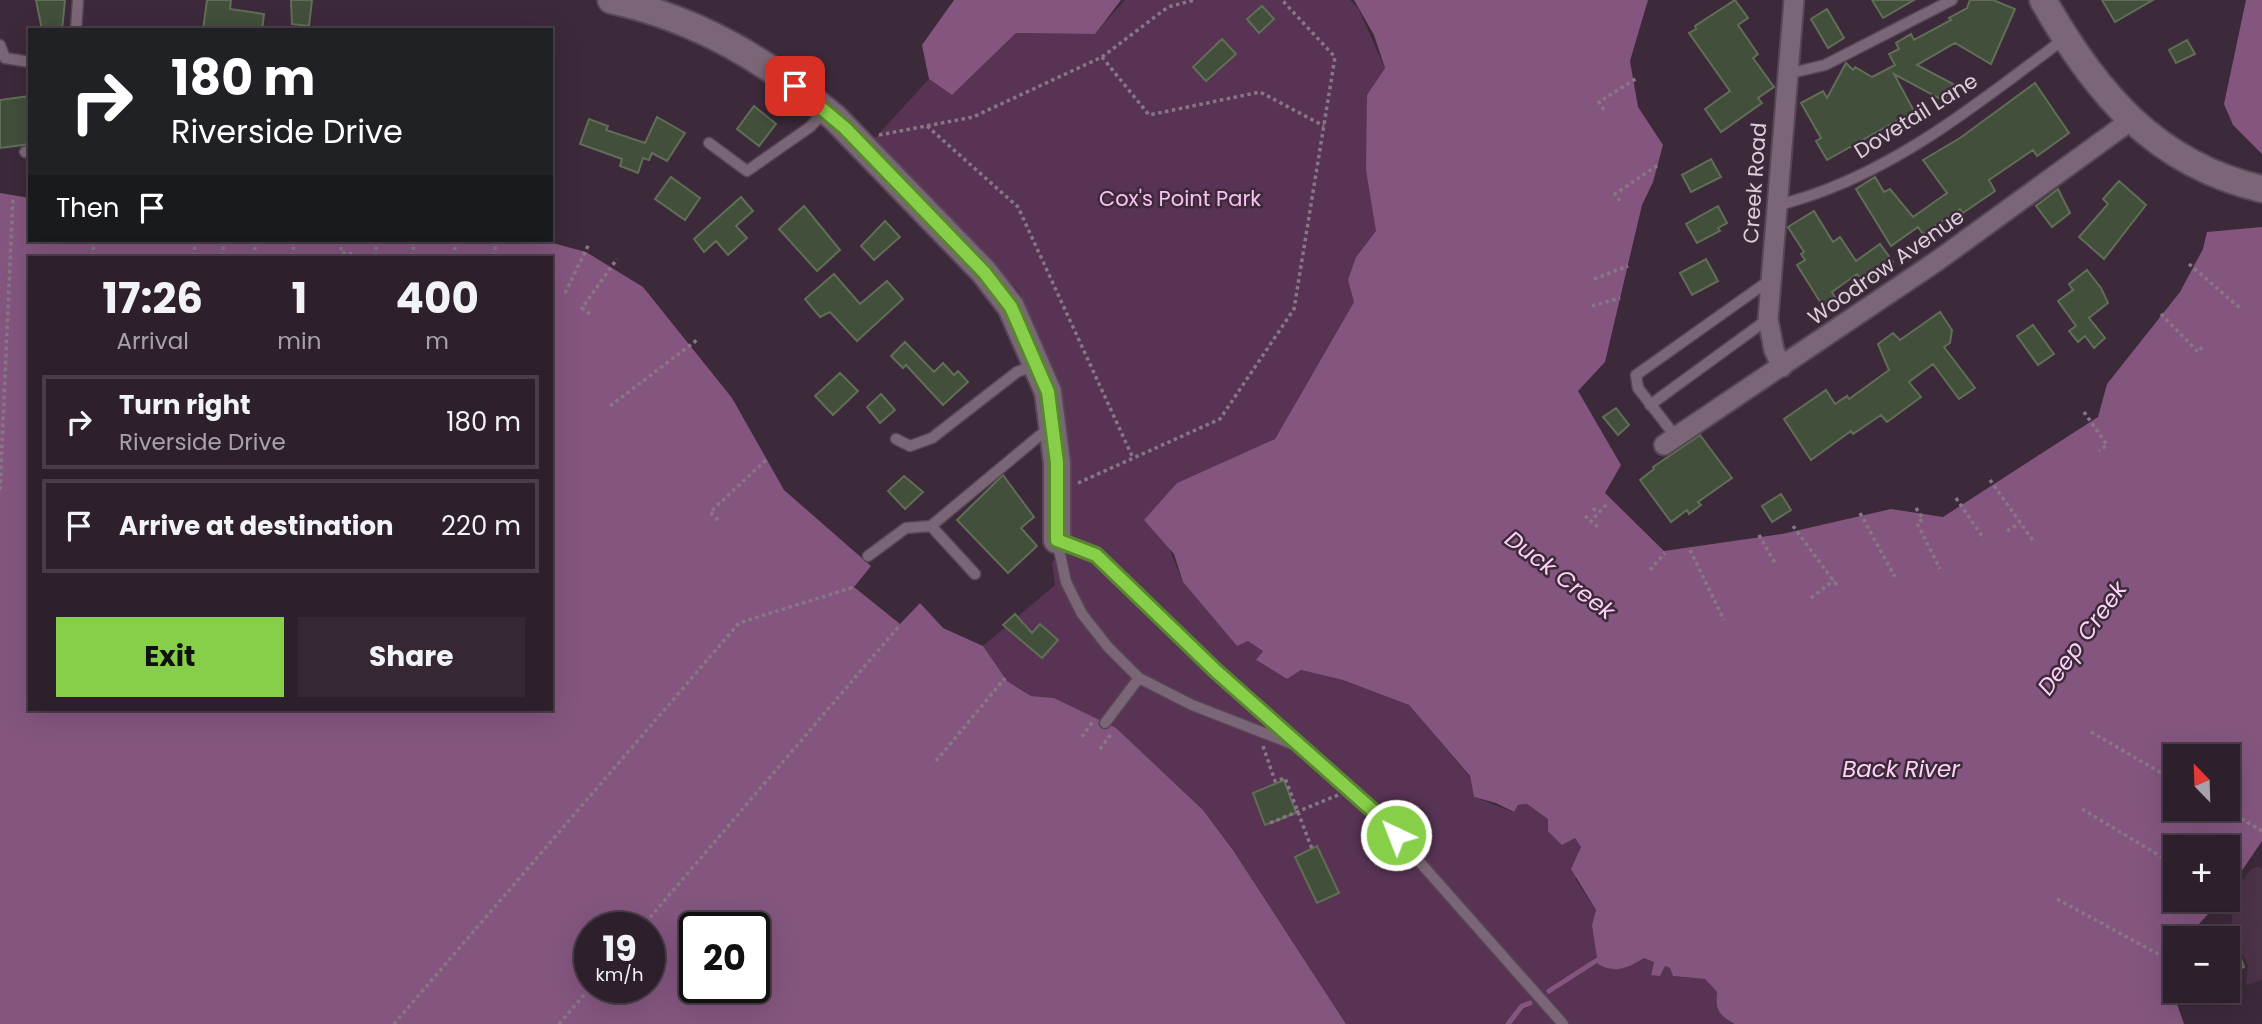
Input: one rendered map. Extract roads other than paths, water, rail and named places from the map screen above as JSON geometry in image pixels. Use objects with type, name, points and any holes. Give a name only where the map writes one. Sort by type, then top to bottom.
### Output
[{"type":"street","points":[[611,0],[697,26],[752,55],[826,110],[1002,294],[1048,392],[1054,424],[1057,540]]},
{"type":"street","name":"Creek Road","points":[[1782,367],[1774,350],[1768,318],[1794,0]]},
{"type":"street","points":[[2043,0],[2064,38],[2087,71],[2130,121],[2168,149],[2201,168],[2262,189]]},
{"type":"street","name":"Woodrow Avenue","points":[[1670,441],[1937,261],[2130,121]]},
{"type":"lane","points":[[76,28],[78,0]]},
{"type":"lane","points":[[1786,74],[1825,65],[1952,0]]},
{"type":"lane","name":"Dovetail Lane","points":[[1776,207],[1832,188],[1894,157],[1981,100],[2064,38]]},
{"type":"lane","points":[[0,45],[5,58],[28,62]]},
{"type":"lane","points":[[709,143],[747,171],[810,127],[826,110]]},
{"type":"lane","points":[[1670,441],[1635,383],[1636,375],[1771,279]]},
{"type":"lane","points":[[1650,405],[1768,318]]},
{"type":"lane","points":[[896,439],[911,446],[932,438],[1017,372],[1037,364]]},
{"type":"lane","points":[[868,556],[906,528],[931,526],[1054,424]]},
{"type":"lane","points":[[931,526],[975,574]]},
{"type":"lane","points":[[1057,540],[1066,582],[1082,614],[1108,647],[1139,678],[1192,705],[1303,748]]},
{"type":"lane","points":[[1057,540],[1096,555],[1216,671],[1379,816],[1563,1024]]},
{"type":"lane","points":[[1100,721],[1139,678]]},
{"type":"water","points":[[954,0],[1121,0],[1095,34],[1016,33],[952,95],[929,79],[922,45]]},
{"type":"water","name":"Back River","points":[[1354,0],[1648,0],[1630,61],[1638,107],[1663,145],[1653,182],[1642,205],[1605,362],[1578,391],[1621,465],[1605,493],[1664,551],[1782,534],[1891,509],[1943,517],[2098,417],[2107,384],[2180,292],[2203,249],[2207,232],[2262,227],[2262,841],[2240,873],[2240,835],[2163,835],[2163,912],[2210,912],[2197,926],[2163,926],[2163,1003],[2177,1003],[2184,1024],[1735,1024],[1719,1012],[1717,992],[1705,979],[1673,976],[1670,968],[1665,966],[1660,976],[1651,975],[1654,962],[1644,958],[1621,968],[1604,967],[1598,964],[1592,925],[1596,910],[1571,869],[1581,847],[1575,838],[1562,845],[1548,831],[1548,819],[1527,804],[1518,805],[1514,812],[1496,803],[1474,797],[1470,776],[1409,705],[1343,680],[1301,670],[1287,679],[1256,660],[1263,651],[1248,641],[1237,646],[1183,582],[1174,554],[1144,520],[1177,483],[1275,439],[1354,302],[1348,280],[1356,257],[1376,231],[1366,170],[1367,95],[1385,68],[1374,35]]},
{"type":"water","points":[[2246,0],[2262,0],[2262,154],[2233,125],[2224,104]]},
{"type":"water","points":[[0,193],[28,198],[28,242],[549,242],[586,252],[643,287],[732,398],[784,490],[871,566],[854,587],[900,624],[920,603],[943,628],[983,646],[1007,681],[1031,696],[1054,698],[1116,728],[1203,810],[1233,850],[1346,1024],[0,1024]]},
{"type":"waterway","points":[[1549,991],[1602,957]]},
{"type":"waterway","points":[[1508,1024],[1522,1006],[1530,1003]]},
{"type":"park label","name":"Cox's Point Park","points":[[1180,199]]},
{"type":"water label","name":"Duck Creek","points":[[1560,575]]},
{"type":"water label","name":"Deep Creek","points":[[2082,638]]}]
